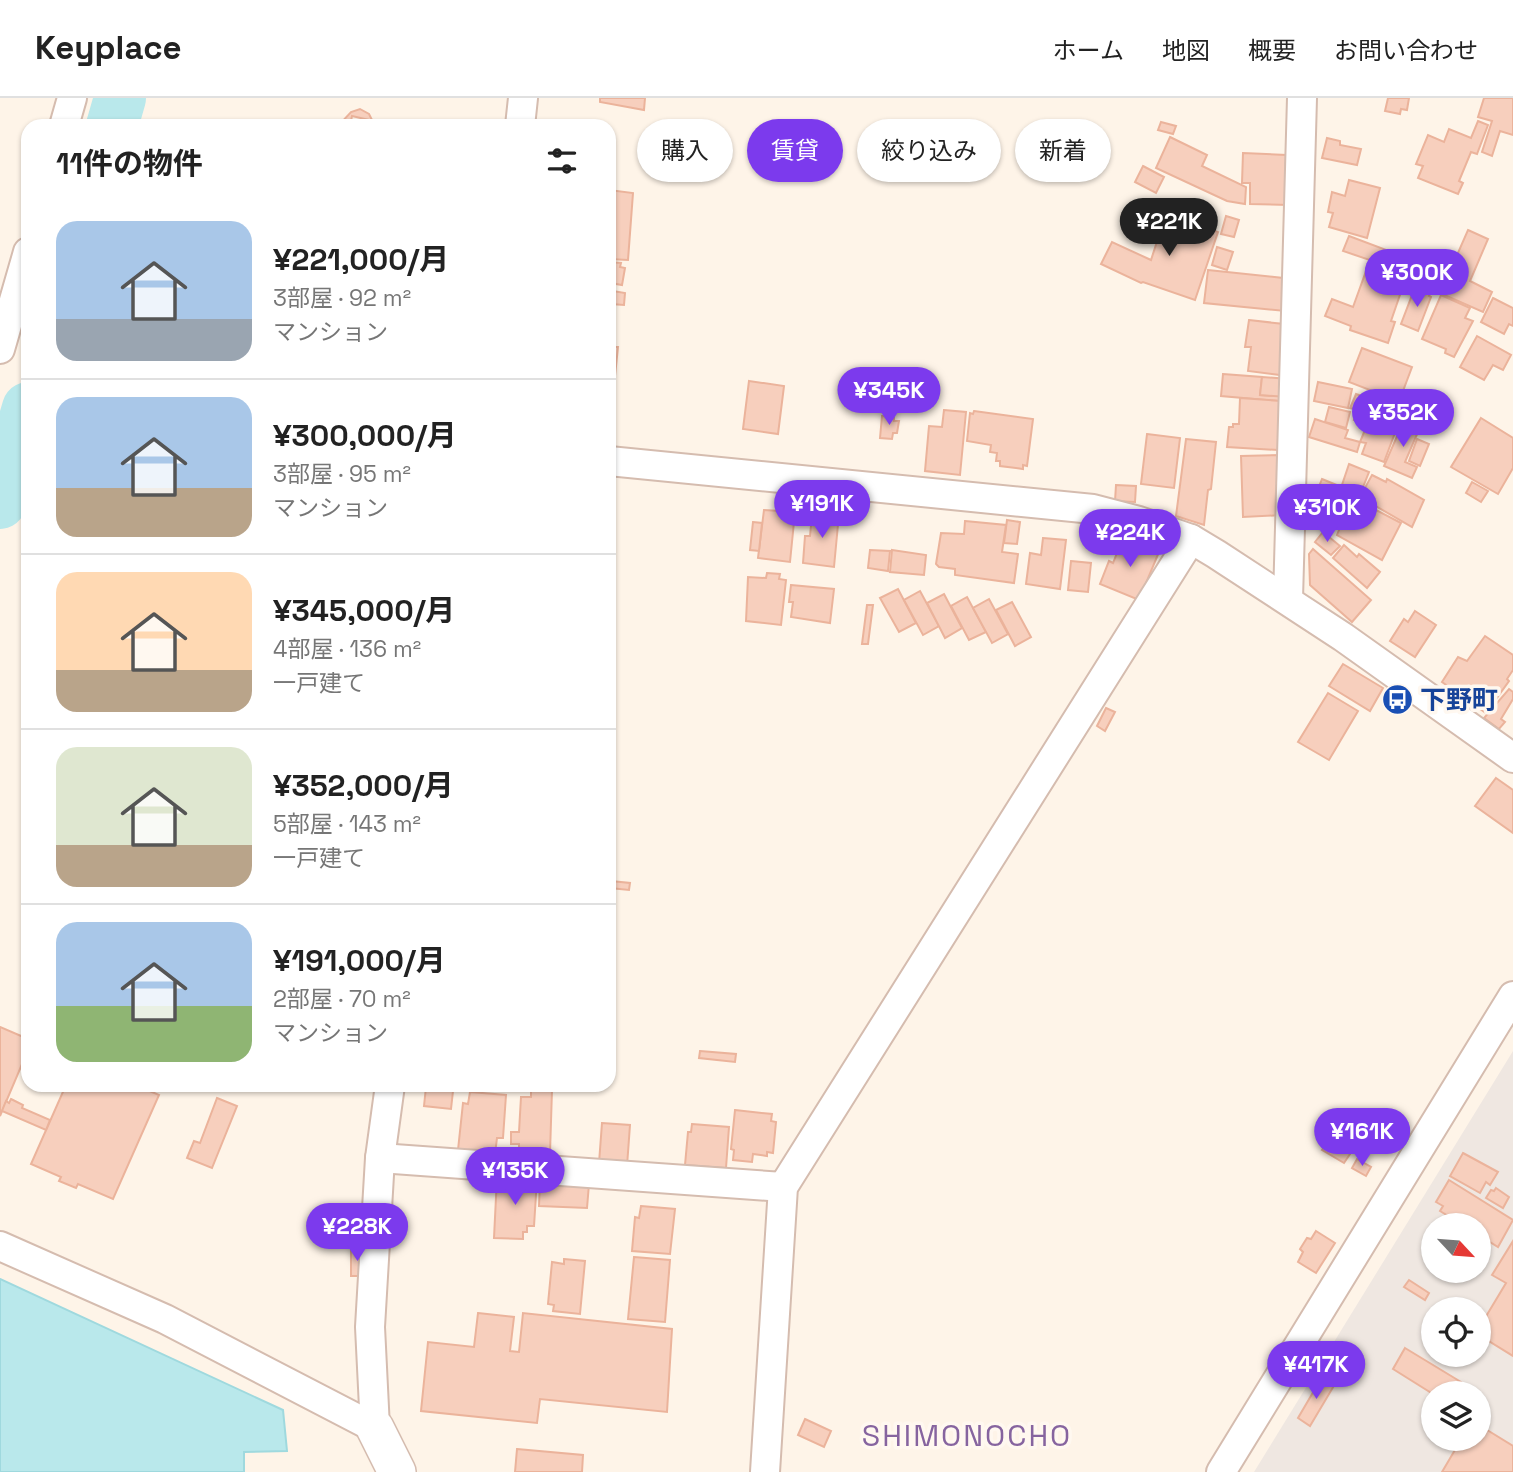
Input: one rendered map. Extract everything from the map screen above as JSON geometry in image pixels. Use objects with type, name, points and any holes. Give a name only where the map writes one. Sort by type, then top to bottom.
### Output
[{"type":"street","points":[[66,119],[72,98]]},
{"type":"street","points":[[521,119],[523,98]]},
{"type":"street","points":[[1288,599],[1302,98]]},
{"type":"street","points":[[0,349],[21,276]]},
{"type":"street","points":[[616,462],[1093,509],[1139,521],[1191,539],[1288,599],[1513,758]]},
{"type":"street","points":[[765,1472],[783,1187],[1191,539]]},
{"type":"street","points":[[1221,1472],[1513,996]]},
{"type":"street","points":[[389,1092],[380,1158],[370,1326],[375,1428],[397,1472]]},
{"type":"street","points":[[380,1158],[783,1187]]},
{"type":"street","points":[[0,1246],[165,1319],[375,1428]]},
{"type":"shaded area","points":[[1513,1051],[1513,1472],[1254,1472]]},
{"type":"water","points":[[0,1279],[283,1410],[287,1451],[244,1452],[244,1472],[0,1472]]},
{"type":"building","points":[[600,98],[645,98],[644,110],[600,102]]},
{"type":"building","points":[[1388,98],[1409,98],[1407,110],[1401,109],[1400,114],[1385,111]]},
{"type":"building","points":[[1484,98],[1513,98],[1513,135],[1500,131],[1492,156],[1482,152],[1492,121],[1478,117]]},
{"type":"building","points":[[360,109],[369,114],[372,119],[352,116],[351,119],[344,119],[351,112]]},
{"type":"building","points":[[1478,121],[1488,125],[1477,154],[1471,152],[1459,181],[1463,183],[1458,194],[1418,178],[1423,166],[1416,164],[1428,135],[1444,142],[1449,129],[1471,138]]},
{"type":"building","points":[[1161,122],[1176,126],[1173,134],[1158,130]]},
{"type":"building","points":[[1170,137],[1207,155],[1202,166],[1246,187],[1245,204],[1227,201],[1156,168]]},
{"type":"building","points":[[1327,138],[1340,141],[1340,145],[1361,149],[1357,165],[1322,158]]},
{"type":"building","points":[[1243,153],[1286,155],[1285,181],[1290,181],[1289,205],[1250,204],[1250,183],[1242,183]]},
{"type":"building","points":[[1143,166],[1164,177],[1156,193],[1135,182]]},
{"type":"building","points":[[1349,180],[1380,188],[1367,238],[1329,227],[1333,213],[1328,212],[1332,192],[1345,196]]},
{"type":"building","points":[[616,191],[633,193],[628,260],[616,259]]},
{"type":"building","points":[[1166,214],[1218,232],[1195,300],[1141,283],[1101,264],[1112,242],[1151,260]]},
{"type":"building","points":[[1226,216],[1239,220],[1234,237],[1221,234]]},
{"type":"building","points":[[1468,230],[1488,239],[1470,281],[1492,292],[1483,312],[1417,283],[1423,268],[1447,278]]},
{"type":"building","points":[[1349,236],[1389,251],[1385,262],[1394,265],[1398,254],[1420,260],[1408,292],[1402,289],[1391,321],[1395,322],[1388,343],[1350,330],[1351,326],[1325,316],[1332,299],[1353,307],[1370,260],[1343,251]]},
{"type":"building","points":[[1217,247],[1233,252],[1227,270],[1212,265]]},
{"type":"building","points":[[616,263],[621,263],[620,267],[625,268],[622,285],[616,284]]},
{"type":"building","points":[[1208,270],[1283,278],[1285,311],[1204,303]]},
{"type":"building","points":[[1420,287],[1431,291],[1431,297],[1418,331],[1401,324],[1414,290],[1418,291]]},
{"type":"building","points":[[616,292],[625,293],[624,305],[616,304]]},
{"type":"building","points":[[1441,295],[1470,308],[1465,318],[1473,321],[1454,357],[1445,353],[1446,349],[1422,339]]},
{"type":"building","points":[[1493,298],[1513,308],[1513,326],[1509,324],[1504,334],[1481,322]]},
{"type":"building","points":[[1249,320],[1284,324],[1288,376],[1248,371],[1251,347],[1245,347]]},
{"type":"building","points":[[1477,336],[1511,355],[1503,370],[1493,365],[1484,380],[1460,367]]},
{"type":"building","points":[[1362,348],[1412,367],[1403,391],[1414,396],[1411,406],[1349,382]]},
{"type":"building","points":[[1223,374],[1262,377],[1260,395],[1279,396],[1279,401],[1221,396]]},
{"type":"building","points":[[1262,377],[1289,379],[1287,397],[1260,395]]},
{"type":"building","points":[[749,381],[784,386],[778,434],[743,429]]},
{"type":"building","points":[[1318,382],[1352,389],[1348,408],[1314,401]]},
{"type":"building","points":[[1356,394],[1405,411],[1402,418],[1398,416],[1393,430],[1396,430],[1384,462],[1362,454],[1366,443],[1360,442],[1367,425],[1354,420],[1358,410],[1350,408]]},
{"type":"building","points":[[1240,398],[1281,401],[1278,450],[1227,447],[1229,427],[1239,424]]},
{"type":"building","points":[[1329,407],[1350,412],[1346,428],[1325,422]]},
{"type":"building","points":[[944,410],[966,412],[960,475],[925,471],[929,426],[942,427]]},
{"type":"building","points":[[974,411],[1033,419],[1027,466],[1023,465],[1023,469],[1000,466],[1000,461],[996,461],[997,453],[990,452],[991,445],[967,441],[970,413],[973,414]]},
{"type":"building","points":[[882,416],[894,417],[894,421],[899,421],[897,433],[893,433],[892,439],[880,438]]},
{"type":"building","points":[[1405,418],[1421,425],[1405,462],[1417,467],[1412,478],[1384,466]]},
{"type":"building","points":[[1481,418],[1513,438],[1513,468],[1498,494],[1451,467]]},
{"type":"building","points":[[1315,419],[1348,430],[1345,438],[1360,442],[1357,452],[1309,437]]},
{"type":"building","points":[[1147,434],[1180,438],[1174,488],[1141,484]]},
{"type":"building","points":[[1186,439],[1216,442],[1204,525],[1176,516]]},
{"type":"building","points":[[1417,439],[1429,444],[1420,466],[1409,461]]},
{"type":"building","points":[[1281,455],[1283,515],[1243,517],[1241,456]]},
{"type":"building","points":[[1349,464],[1369,472],[1361,492],[1342,485]]},
{"type":"building","points":[[1372,475],[1386,482],[1387,479],[1424,500],[1412,527],[1360,497]]},
{"type":"building","points":[[1322,479],[1354,492],[1345,513],[1314,499]]},
{"type":"building","points":[[1472,482],[1488,491],[1481,502],[1466,493]]},
{"type":"building","points":[[1116,485],[1136,486],[1135,502],[1115,501]]},
{"type":"building","points":[[1355,499],[1401,523],[1382,560],[1337,535],[1341,525],[1335,522],[1340,512],[1346,515]]},
{"type":"building","points":[[764,510],[795,512],[790,562],[758,558]]},
{"type":"building","points":[[821,512],[839,514],[834,567],[803,563],[805,536],[810,536],[812,515],[821,516]]},
{"type":"building","points":[[1007,520],[1020,522],[1017,544],[1004,543]]},
{"type":"building","points":[[965,521],[1006,525],[1002,552],[1018,554],[1014,583],[955,575],[955,569],[939,567],[936,564],[941,533],[964,534]]},
{"type":"building","points":[[753,522],[762,523],[759,551],[750,550]]},
{"type":"building","points":[[1323,532],[1340,546],[1331,555],[1315,542]]},
{"type":"building","points":[[1043,538],[1066,540],[1060,589],[1026,584],[1030,553],[1041,555]]},
{"type":"building","points":[[1123,538],[1159,552],[1139,600],[1100,584],[1109,561],[1113,563]]},
{"type":"building","points":[[1344,545],[1380,572],[1367,588],[1333,558]]},
{"type":"building","points":[[1313,549],[1371,600],[1352,622],[1310,585],[1309,554]]},
{"type":"building","points":[[870,550],[890,551],[888,571],[868,568]]},
{"type":"building","points":[[892,550],[926,555],[924,575],[890,572]]},
{"type":"building","points":[[1071,561],[1091,563],[1088,592],[1068,590]]},
{"type":"building","points":[[767,573],[780,574],[779,579],[786,580],[781,625],[746,621],[748,577],[766,578]]},
{"type":"building","points":[[791,585],[834,589],[830,623],[791,617]]},
{"type":"building","points":[[898,589],[916,623],[899,632],[880,598]]},
{"type":"building","points":[[920,591],[939,626],[923,635],[904,600]]},
{"type":"building","points":[[944,594],[962,628],[945,638],[927,603]]},
{"type":"building","points":[[967,597],[986,632],[969,640],[951,606]]},
{"type":"building","points":[[989,599],[1008,634],[992,643],[973,608]]},
{"type":"building","points":[[1012,602],[1031,637],[1015,646],[996,610]]},
{"type":"building","points":[[867,605],[873,605],[868,644],[862,644]]},
{"type":"building","points":[[1415,611],[1436,625],[1415,657],[1390,641],[1404,619],[1408,622]]},
{"type":"building","points":[[1485,636],[1513,655],[1513,670],[1507,679],[1509,681],[1486,713],[1442,682],[1458,657],[1467,661]]},
{"type":"building","points":[[1343,664],[1383,688],[1370,711],[1329,686]]},
{"type":"building","points":[[1509,689],[1513,692],[1513,699],[1501,719],[1505,722],[1499,729],[1484,718]]},
{"type":"building","points":[[1328,693],[1358,711],[1329,760],[1298,742]]},
{"type":"building","points":[[1106,708],[1115,712],[1105,731],[1097,726]]},
{"type":"building","points":[[1496,778],[1513,790],[1513,833],[1475,806]]},
{"type":"building","points":[[616,882],[630,883],[629,890],[616,889]]},
{"type":"building","points":[[0,1027],[21,1036],[21,1066],[0,1116]]},
{"type":"building","points":[[700,1051],[736,1054],[735,1062],[699,1058]]},
{"type":"building","points":[[63,1092],[152,1092],[159,1095],[113,1199],[78,1184],[76,1188],[59,1181],[61,1177],[31,1164]]},
{"type":"building","points":[[425,1092],[453,1092],[451,1109],[424,1106]]},
{"type":"building","points":[[470,1092],[506,1095],[503,1138],[497,1138],[495,1154],[458,1150],[463,1103],[468,1104]]},
{"type":"building","points":[[531,1092],[552,1092],[550,1153],[519,1152],[519,1144],[511,1144],[511,1132],[519,1132],[521,1097],[531,1097]]},
{"type":"building","points":[[217,1098],[237,1106],[212,1168],[187,1158],[194,1141],[200,1143]]},
{"type":"building","points":[[11,1099],[23,1105],[22,1108],[50,1120],[46,1130],[2,1111],[6,1101],[9,1103]]},
{"type":"building","points":[[735,1110],[772,1114],[771,1121],[776,1122],[773,1153],[767,1152],[767,1156],[753,1154],[752,1162],[733,1160],[734,1150],[731,1149]]},
{"type":"building","points":[[602,1123],[630,1125],[627,1166],[599,1163]]},
{"type":"building","points":[[692,1124],[729,1127],[726,1168],[685,1165],[688,1132],[691,1132]]},
{"type":"building","points":[[1328,1141],[1350,1154],[1344,1163],[1322,1150]]},
{"type":"building","points":[[1463,1153],[1498,1172],[1490,1185],[1486,1182],[1480,1193],[1450,1176]]},
{"type":"building","points":[[1357,1159],[1371,1167],[1366,1176],[1352,1168]]},
{"type":"building","points":[[497,1177],[537,1179],[534,1226],[527,1226],[523,1239],[494,1238]]},
{"type":"building","points":[[1449,1180],[1513,1220],[1498,1247],[1491,1243],[1491,1213],[1443,1213],[1440,1211],[1443,1206],[1436,1202]]},
{"type":"building","points":[[540,1182],[589,1184],[587,1208],[539,1206]]},
{"type":"building","points":[[1496,1188],[1509,1197],[1503,1208],[1486,1198],[1491,1190]]},
{"type":"building","points":[[641,1206],[675,1209],[670,1254],[632,1251],[635,1217],[639,1218]]},
{"type":"building","points":[[1316,1231],[1335,1243],[1316,1273],[1298,1262],[1303,1252],[1300,1249]]},
{"type":"building","points":[[1513,1241],[1513,1356],[1491,1342],[1491,1308],[1506,1283],[1492,1275]]},
{"type":"building","points":[[351,1250],[363,1250],[363,1276],[351,1276]]},
{"type":"building","points":[[634,1257],[670,1260],[665,1322],[628,1319]]},
{"type":"building","points":[[564,1259],[585,1261],[580,1314],[553,1311],[554,1305],[548,1304],[552,1262],[564,1264]]},
{"type":"building","points":[[1409,1280],[1429,1293],[1427,1297],[1421,1298],[1404,1287]]},
{"type":"building","points":[[478,1313],[514,1317],[510,1351],[519,1352],[523,1313],[672,1329],[667,1412],[540,1399],[537,1423],[421,1411],[428,1342],[474,1347]]},
{"type":"building","points":[[1341,1345],[1353,1352],[1345,1363],[1334,1356]]},
{"type":"building","points":[[1405,1348],[1421,1358],[1421,1367],[1436,1367],[1459,1381],[1421,1381],[1421,1386],[1393,1369]]},
{"type":"building","points":[[1322,1377],[1335,1384],[1310,1426],[1298,1418]]},
{"type":"building","points":[[805,1419],[831,1431],[824,1447],[798,1435]]},
{"type":"building","points":[[1491,1432],[1513,1446],[1513,1472],[1442,1472],[1454,1451],[1491,1451]]},
{"type":"building","points":[[517,1449],[583,1455],[582,1472],[515,1472]]},
{"type":"waterway","points":[[114,119],[120,98]]},
{"type":"waterway","points":[[0,503],[21,432]]},
{"type":"place","name":"下野町","points":[[1397,700]]},
{"type":"district","name":"SHIMONOCHO","points":[[967,1436]]}]
